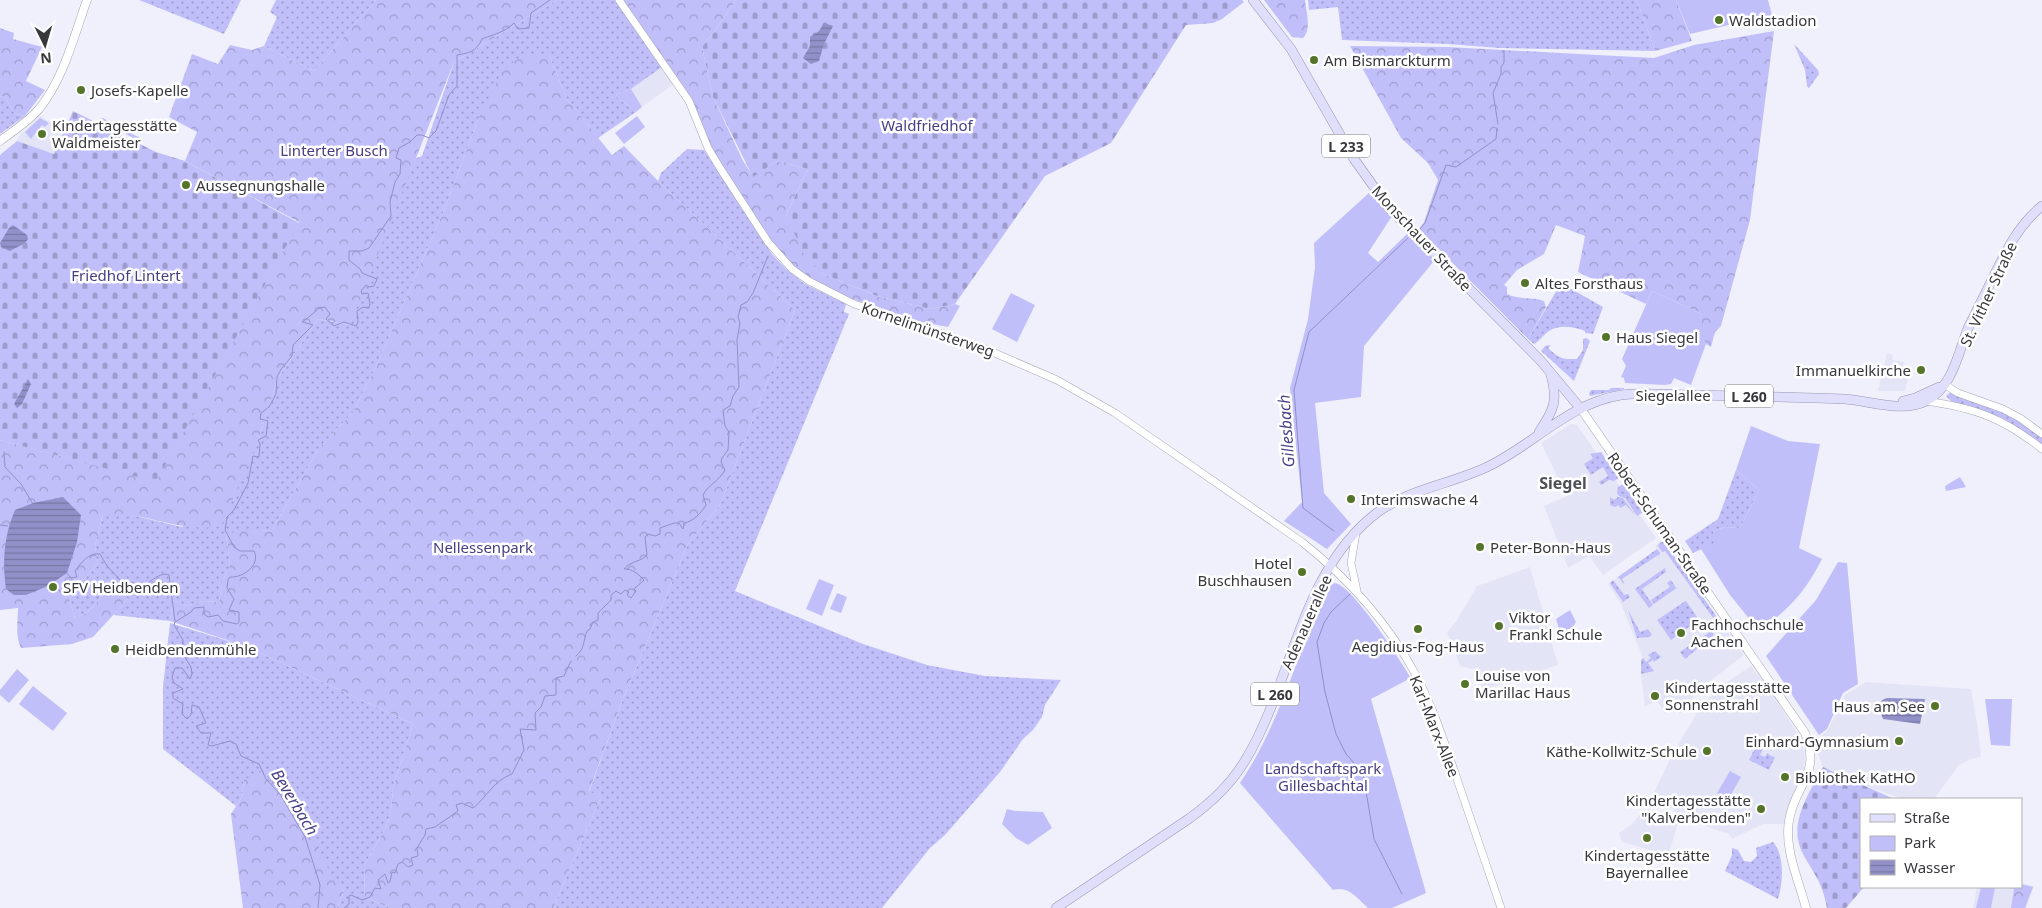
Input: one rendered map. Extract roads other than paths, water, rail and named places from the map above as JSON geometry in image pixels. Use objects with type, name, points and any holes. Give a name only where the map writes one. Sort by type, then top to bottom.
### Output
[{"type":"main road","points":[[0,141],[38,110],[53,90],[87,0]]},
{"type":"main road","name":"Monschauer Straße","points":[[1253,0],[1291,49],[1354,159],[1389,208],[1550,372],[1581,409]]},
{"type":"main road","name":"St. Vither Straße","points":[[1942,387],[1957,362],[1970,326],[2008,247],[2021,227],[2042,206]]},
{"type":"main road","points":[[1536,437],[1554,407],[1555,393],[1550,372]]},
{"type":"main road","name":"Siegelallee","points":[[1581,409],[1608,398],[1640,394],[1768,396],[1847,400],[1904,407],[1926,401],[1942,387]]},
{"type":"main road","name":"Siegelallee","points":[[1887,404],[1915,398],[1942,387]]},
{"type":"main road","name":"Adenauerallee","points":[[1056,908],[1190,818],[1208,804],[1232,780],[1254,745],[1306,616],[1330,566],[1356,532],[1394,502],[1490,466],[1581,409]]},
{"type":"main road","name":"Robert-Schuman-Straße","points":[[1581,409],[1805,733],[1810,752],[1810,762],[1805,782],[1792,808],[1788,822],[1788,834],[1806,908]]},
{"type":"street","name":"Kornelimünsterweg","points":[[619,0],[689,101],[708,148],[720,168],[768,242],[792,270],[854,304],[995,352],[1039,371],[1083,394],[1123,418],[1302,542],[1330,566]]},
{"type":"street","points":[[1943,403],[1942,387],[2002,409],[2020,418],[2042,434]]},
{"type":"street","points":[[1926,401],[1962,406],[1993,418],[2019,432],[2042,448]]},
{"type":"street","points":[[1356,532],[1351,563],[1358,594]]},
{"type":"street","name":"Karl-Marx-Allee","points":[[1330,566],[1358,594],[1385,626],[1405,657],[1432,710],[1501,908]]},
{"type":"water","points":[[824,23],[833,26],[824,44],[819,61],[811,64],[803,58],[810,46],[810,37],[819,31]]},
{"type":"water","points":[[13,225],[27,235],[28,239],[25,243],[10,251],[1,247],[0,243]]},
{"type":"water","points":[[28,379],[31,384],[22,404],[17,408],[14,404]]},
{"type":"water","points":[[63,497],[81,515],[77,542],[67,573],[48,586],[26,595],[14,595],[6,589],[4,559],[8,529],[15,510],[33,503]]},
{"type":"water","points":[[1887,698],[1925,699],[1920,724],[1883,719],[1879,708],[1882,700]]},
{"type":"waterway","name":"Beverbach","points":[[318,908],[320,885],[305,837],[280,794],[266,779],[259,764],[241,756],[236,744],[230,741],[212,746],[208,745],[211,733],[201,733],[196,726],[206,723],[199,707],[192,705],[191,715],[187,719],[182,714],[183,704],[173,698],[173,693],[183,689],[174,683],[172,677],[175,668],[182,668],[190,679],[192,674],[191,667],[183,654],[183,640],[174,625],[175,622],[194,608],[204,607],[204,614],[208,617],[218,615],[223,621],[237,624],[239,622],[239,612],[229,610],[234,599],[227,588],[228,580],[230,577],[235,577],[250,570],[256,556],[254,551],[240,551],[234,547],[225,530],[227,517],[234,510],[248,483],[253,456],[259,457],[260,444],[258,440],[266,436],[268,421],[260,419],[261,413],[269,407],[276,394],[277,377],[292,356],[293,345],[313,325],[303,322],[319,308],[325,307],[330,314],[326,319],[334,326],[344,322],[356,326],[358,322],[357,311],[363,307],[369,308],[370,304],[368,293],[362,294],[361,291],[366,285],[369,287],[374,286],[377,279],[362,273],[349,260],[349,251],[362,251],[369,248],[391,216],[390,202],[395,182],[400,174],[401,160],[396,158],[399,148],[410,142],[417,135],[429,138],[436,131],[449,95],[457,86],[457,55],[472,51],[482,39],[503,31],[514,23],[518,29],[529,28],[531,13],[550,0]]},
{"type":"waterway","name":"Gillesbach","points":[[1498,124],[1493,93],[1504,63],[1504,51]]},
{"type":"waterway","name":"Gillesbach","points":[[1419,230],[1425,223],[1446,165],[1456,167],[1496,139],[1497,128]]},
{"type":"waterway","name":"Gillesbach","points":[[1334,531],[1303,508],[1294,390],[1309,332],[1408,238]]},
{"type":"waterway","points":[[576,656],[582,648],[587,631],[593,622],[598,620],[598,613],[611,600],[611,595],[616,591],[621,594],[625,590],[629,592],[627,595],[631,598],[636,591],[634,589],[644,580],[633,571],[624,569],[629,564],[647,555],[645,537],[648,534],[655,536],[660,534],[660,528],[674,523],[679,523],[683,529],[684,523],[694,519],[704,508],[706,505],[703,495],[725,470],[721,462],[728,450],[729,432],[725,426],[723,410],[730,406],[733,396],[739,387],[737,340],[740,323],[738,317],[741,305],[747,302],[753,293],[768,256]]},
{"type":"waterway","points":[[4,452],[5,467],[21,484],[33,504]]},
{"type":"waterway","points":[[0,525],[8,526]]},
{"type":"waterway","points":[[66,572],[71,578],[77,577],[75,571],[80,565],[89,556],[100,554],[107,566],[120,580],[120,584],[130,592],[135,591],[160,575],[169,575],[175,621]]},
{"type":"waterway","name":"Gillesbach","points":[[1350,594],[1331,612],[1324,623],[1317,642],[1325,692],[1336,734],[1346,754],[1363,773],[1374,839],[1402,894]]},
{"type":"waterway","points":[[344,908],[349,904],[349,896],[351,895],[362,900],[370,897],[375,888],[381,889],[378,880],[385,874],[388,883],[390,882],[392,872],[395,873],[398,864],[402,862],[408,867],[413,865],[411,858],[418,856],[417,848],[425,835],[426,829],[435,827],[458,811],[456,805],[462,803],[473,808],[495,785],[512,774],[524,750],[520,729],[536,730],[535,713],[541,707],[545,696],[556,695],[556,678],[564,676],[571,661]]},
{"type":"place","name":"Waldstadion","points":[[1719,20]]},
{"type":"place","name":"Am Bismarckturm","points":[[1314,60]]},
{"type":"place","name":"Josefs-Kapelle","points":[[81,90]]},
{"type":"place","name":"Kindertagesstätte Waldmeister","points":[[42,134]]},
{"type":"place","name":"Aussegnungshalle","points":[[186,185]]},
{"type":"place","name":"Altes Forsthaus","points":[[1525,283]]},
{"type":"place","name":"Haus Siegel","points":[[1606,337]]},
{"type":"place","name":"Immanuelkirche","points":[[1921,370]]},
{"type":"place","name":"Interimswache 4","points":[[1351,499]]},
{"type":"place","name":"Peter-Bonn-Haus","points":[[1480,547]]},
{"type":"place","name":"Hotel Buschhausen","points":[[1302,572]]},
{"type":"place","name":"SFV Heidbenden","points":[[53,587]]},
{"type":"place","name":"Viktor Frankl Schule","points":[[1499,626]]},
{"type":"place","name":"Aegidius-Fog-Haus","points":[[1418,629]]},
{"type":"place","name":"Fachhochschule Aachen","points":[[1681,633]]},
{"type":"place","name":"Heidbendenmühle","points":[[115,649]]},
{"type":"place","name":"Louise von Marillac Haus","points":[[1465,684]]},
{"type":"place","name":"Kindertagesstätte Sonnenstrahl","points":[[1655,696]]},
{"type":"place","name":"Haus am See","points":[[1935,706]]},
{"type":"place","name":"Einhard-Gymnasium","points":[[1899,741]]},
{"type":"place","name":"Käthe-Kollwitz-Schule","points":[[1707,751]]},
{"type":"place","name":"Bibliothek KatHO","points":[[1785,777]]},
{"type":"place","name":"Kindertagesstätte \"Kalverbenden\"","points":[[1761,809]]},
{"type":"place","name":"Kindertagesstätte Bayernallee","points":[[1647,838]]},
{"type":"district","name":"Siegel","points":[[1563,483]]},
{"type":"park label","name":"Waldfriedhof","points":[[927,125]]},
{"type":"park label","name":"Linterter Busch","points":[[334,150]]},
{"type":"park label","name":"Friedhof Lintert","points":[[126,275]]},
{"type":"park label","name":"Nellessenpark","points":[[483,547]]},
{"type":"park label","name":"Landschaftspark Gillesbachtal","points":[[1323,776]]}]
